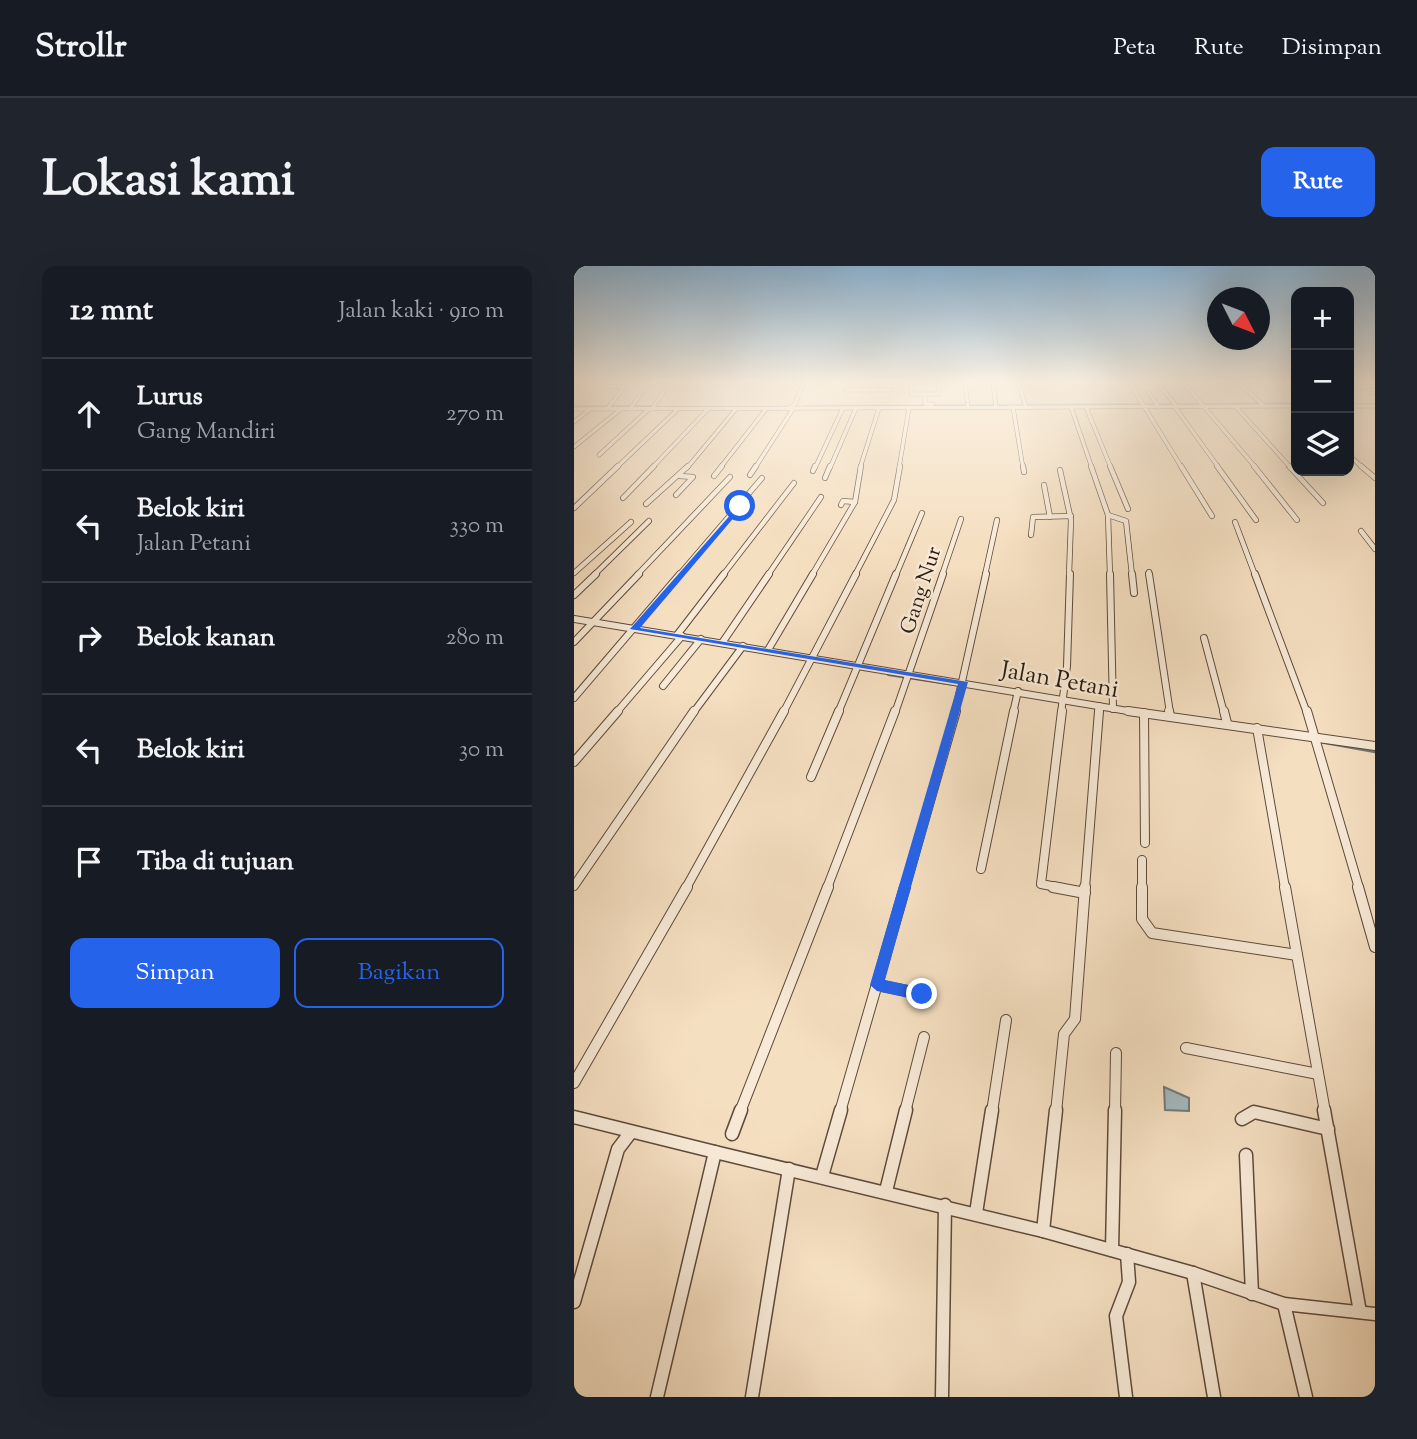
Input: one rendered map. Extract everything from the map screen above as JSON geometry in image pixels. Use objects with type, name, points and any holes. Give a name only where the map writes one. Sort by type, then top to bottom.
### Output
[{"type":"street","points":[[574,447],[589,435]]},
{"type":"street","points":[[599,455],[622,435]]},
{"type":"street","points":[[574,508],[651,435]]},
{"type":"street","points":[[623,498],[683,435]]},
{"type":"street","points":[[646,504],[680,477],[715,435]]},
{"type":"street","points":[[574,642],[730,477],[713,476],[746,435]]},
{"type":"street","points":[[750,475],[774,435]]},
{"type":"street","points":[[813,471],[829,435]]},
{"type":"street","points":[[825,478],[844,435]]},
{"type":"street","points":[[768,650],[854,507],[859,471],[870,435]]},
{"type":"street","points":[[574,1083],[813,657],[894,500],[905,435]]},
{"type":"street","points":[[1018,435],[1024,472]]},
{"type":"street","points":[[1081,435],[1108,515],[1112,709]]},
{"type":"street","points":[[1097,435],[1128,509]]},
{"type":"street","points":[[1162,435],[1212,516]]},
{"type":"street","points":[[1196,435],[1256,520]]},
{"type":"street","points":[[1227,435],[1297,520]]},
{"type":"street","points":[[1261,435],[1323,503]]},
{"type":"street","points":[[1354,459],[1375,478]]},
{"type":"street","points":[[1060,470],[1071,516],[1070,575],[1064,698],[1041,884],[1085,893]]},
{"type":"street","points":[[676,495],[693,477],[680,477]]},
{"type":"street","points":[[574,698],[762,478]]},
{"type":"street","points":[[574,762],[680,635],[794,483]]},
{"type":"street","points":[[1044,485],[1050,517]]},
{"type":"street","points":[[722,643],[821,497]]},
{"type":"street","points":[[841,505],[843,501],[854,507]]},
{"type":"street","points":[[811,776],[922,513]]},
{"type":"street","points":[[1108,515],[1126,521],[1134,593]]},
{"type":"street","points":[[1031,535],[1033,517],[1071,516]]},
{"type":"street","name":"Gang Nur","points":[[733,1134],[908,677],[961,519]]},
{"type":"street","points":[[822,1176],[962,686],[997,520]]},
{"type":"street","points":[[574,595],[649,521]]},
{"type":"street","points":[[574,573],[631,522]]},
{"type":"street","points":[[1235,522],[1318,740],[1375,947]]},
{"type":"street","points":[[1361,531],[1375,549]]},
{"type":"street","points":[[1149,572],[1170,716]]},
{"type":"street","name":"Jalan Petani","points":[[574,619],[860,664],[908,677],[962,686],[1064,698],[1098,708],[1227,723],[1257,732],[1375,746]]},
{"type":"street","points":[[1205,638],[1227,723]]},
{"type":"street","points":[[663,686],[701,639]]},
{"type":"street","points":[[574,886],[625,816],[632,799],[684,725],[743,646]]},
{"type":"street","points":[[981,869],[1018,694]]},
{"type":"street","points":[[1043,1231],[1064,1034],[1075,1019],[1098,708]]},
{"type":"street","points":[[1144,712],[1145,843]]},
{"type":"street","points":[[1257,732],[1360,1312]]},
{"type":"street","points":[[1142,859],[1142,919],[1152,933],[1297,955]]},
{"type":"street","points":[[877,985],[922,994]]},
{"type":"street","points":[[976,1213],[1006,1020]]},
{"type":"street","points":[[886,1191],[924,1037]]},
{"type":"street","points":[[1186,1048],[1318,1074]]},
{"type":"street","points":[[1112,1250],[1116,1053]]},
{"type":"street","points":[[1242,1119],[1254,1112],[1328,1129]]},
{"type":"street","points":[[574,1117],[976,1213],[1193,1273],[1283,1304],[1375,1314]]},
{"type":"street","points":[[574,1303],[618,1149],[631,1132]]},
{"type":"street","points":[[657,1397],[715,1152]]},
{"type":"street","points":[[1245,1155],[1252,1294]]},
{"type":"street","points":[[752,1397],[789,1169]]},
{"type":"street","points":[[942,1397],[945,1205]]},
{"type":"street","points":[[1126,1397],[1116,1316],[1118,1304],[1129,1282],[1127,1254]]},
{"type":"street","points":[[1193,1273],[1214,1397]]},
{"type":"street","points":[[1283,1304],[1306,1397]]},
{"type":"water","points":[[1164,1087],[1189,1098],[1189,1111],[1165,1110]]},
{"type":"waterway","points":[[888,675],[961,686]]},
{"type":"waterway","points":[[1320,742],[1375,752]]},
{"type":"route","points":[[740,506],[634,629],[963,682],[877,985],[922,994]]}]
